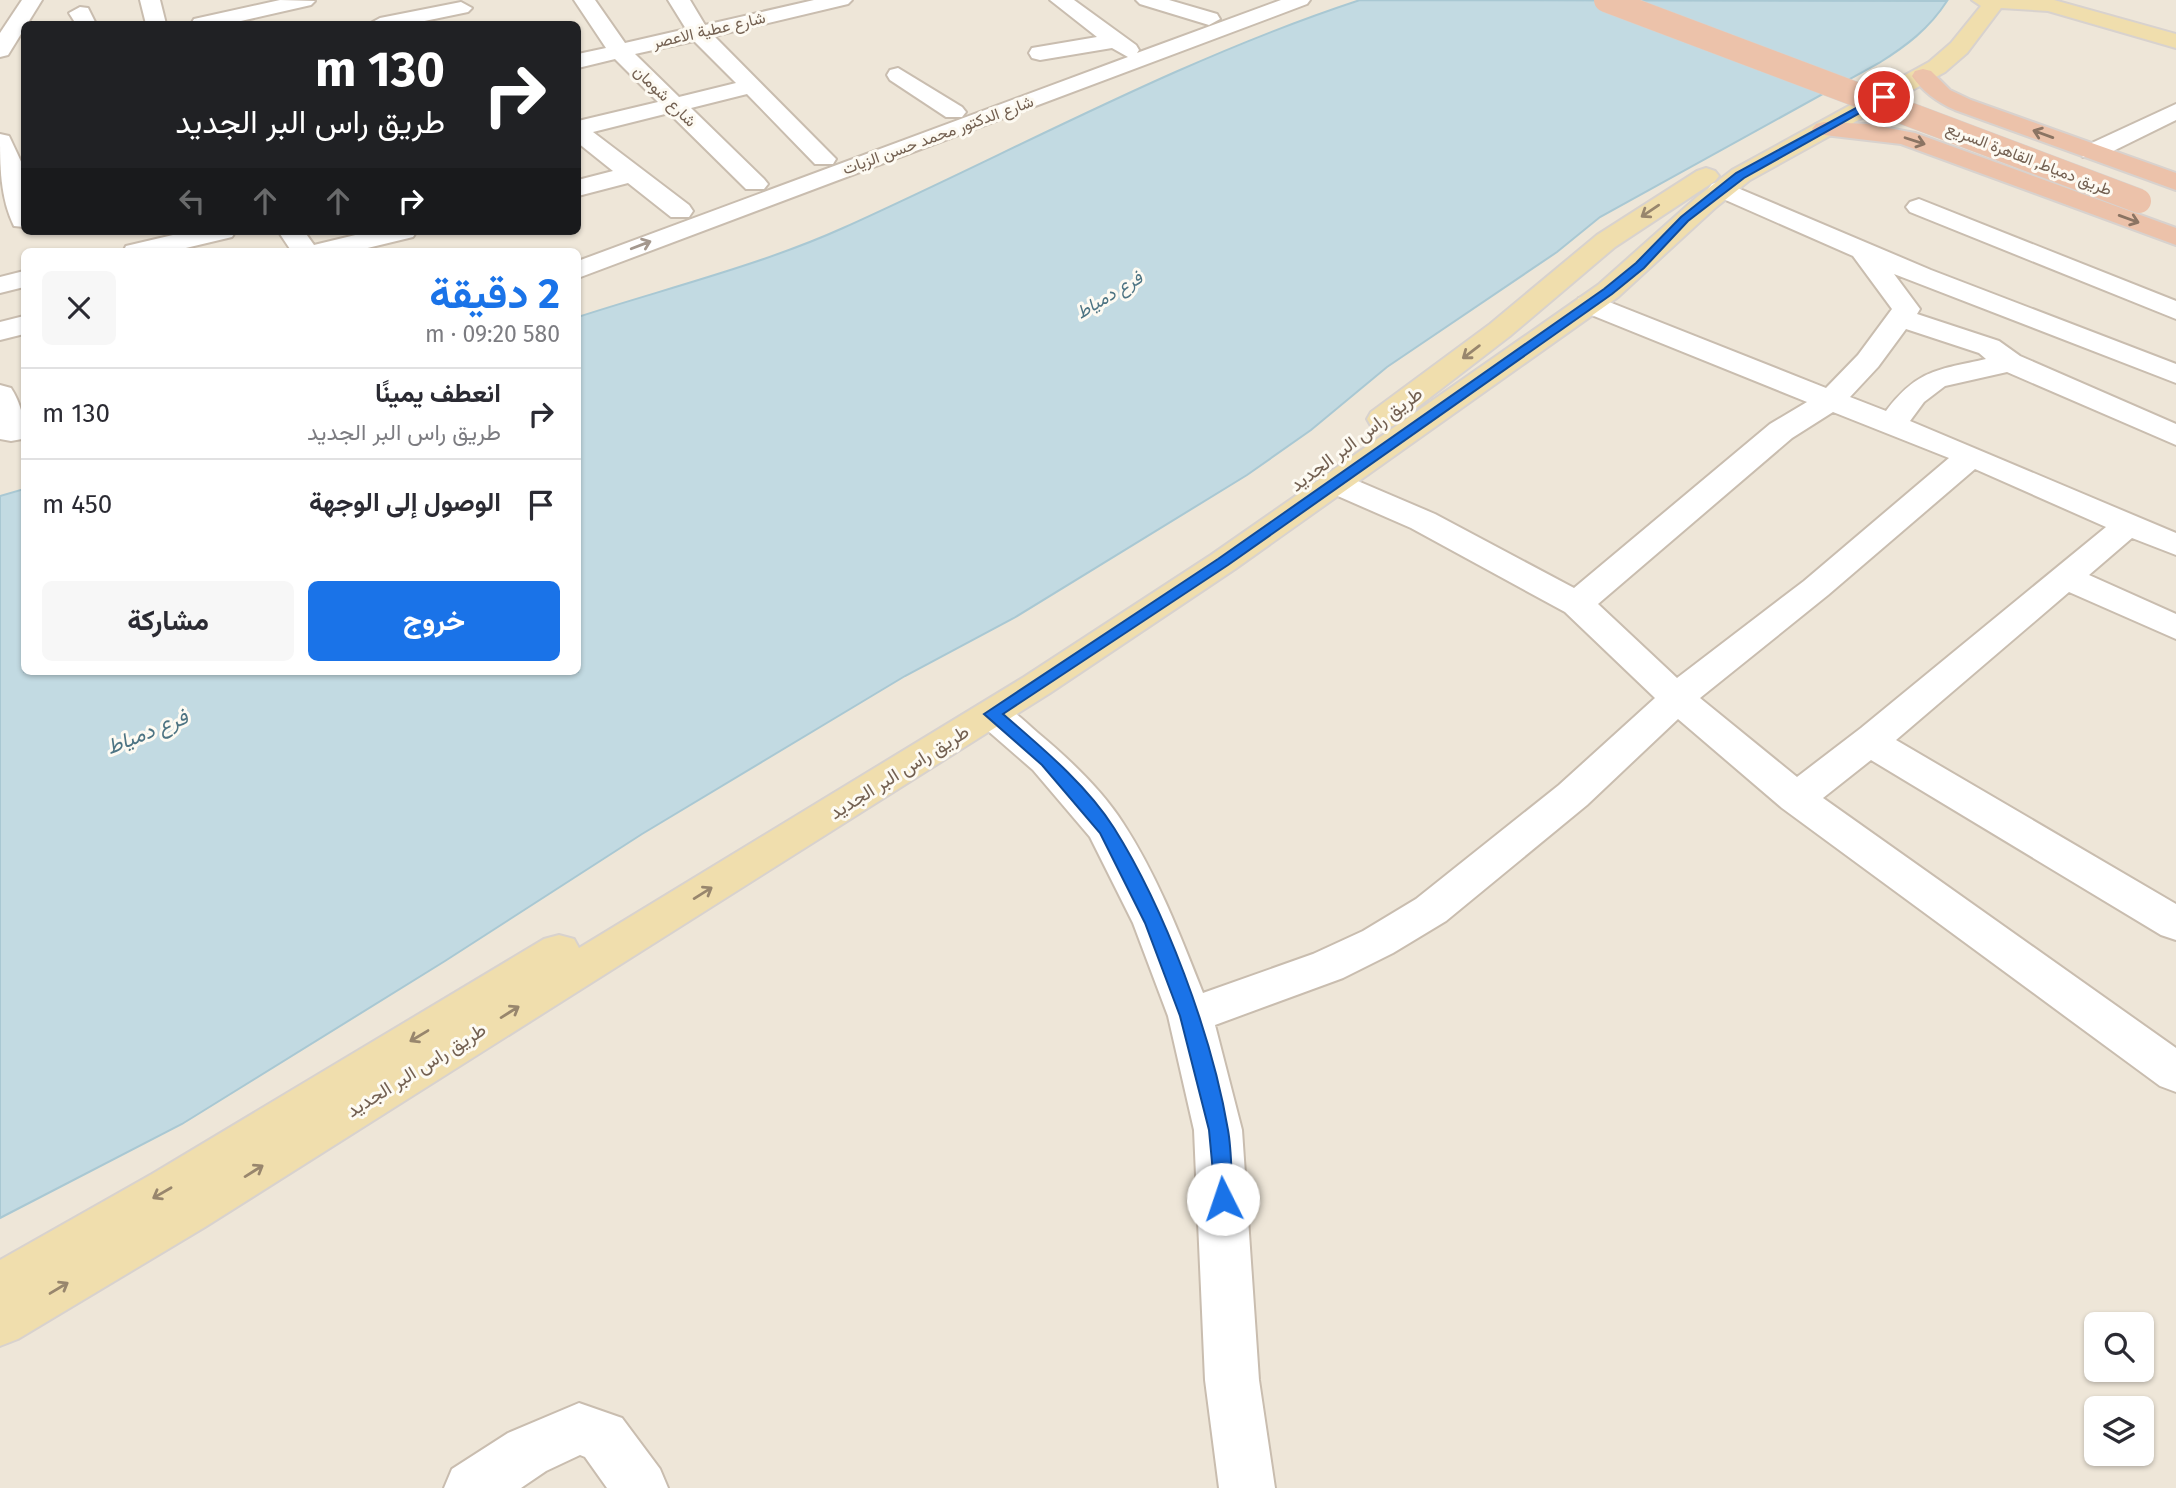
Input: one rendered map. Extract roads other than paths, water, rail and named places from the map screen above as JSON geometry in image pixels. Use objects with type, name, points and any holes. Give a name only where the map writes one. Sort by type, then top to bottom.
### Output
[{"type":"highway","name":"طريق دمياط, القاهرة السريع","points":[[1606,0],[2144,197],[2176,204]]},
{"type":"highway","name":"طريق دمياط, القاهرة السريع","points":[[1630,0],[2144,197],[2176,215]]},
{"type":"highway","points":[[1923,76],[1951,100],[2176,182]]},
{"type":"highway","points":[[1824,129],[1867,131],[1906,138],[2176,237]]},
{"type":"highway","points":[[2057,193],[2045,178],[2050,165],[2072,157],[2098,154]]},
{"type":"main road","name":"طريق راس البر الجديد","points":[[0,1286],[169,1189],[1131,598],[1300,481],[1500,330],[1606,241],[1730,161],[1910,66],[1948,33],[1966,0]]},
{"type":"main road","points":[[1983,0],[2062,8],[2176,41]]},
{"type":"main road","name":"طريق راس البر الجديد","points":[[0,1322],[187,1212],[992,714],[1168,599],[1590,304],[1625,278],[1684,219],[1721,189],[1760,163],[1923,76],[1959,48],[1995,0]]},
{"type":"main road","points":[[2060,0],[2176,34]]},
{"type":"main road","points":[[1606,241],[1608,246],[1624,254],[1653,252]]},
{"type":"street","points":[[23,21],[32,0]]},
{"type":"street","points":[[150,0],[155,21]]},
{"type":"street","points":[[193,0],[204,21]]},
{"type":"street","name":"شارع شومان","points":[[584,0],[619,51],[755,184]]},
{"type":"street","points":[[679,0],[699,33],[824,159]]},
{"type":"street","name":"شارع عطية الاعصر","points":[[581,60],[699,33],[782,6],[841,0]]},
{"type":"street","points":[[1060,0],[1122,46]]},
{"type":"street","points":[[1147,0],[1217,13]]},
{"type":"street","name":"شارع الدكتور محمد حسن الزيات","points":[[581,249],[954,112],[1122,46],[1260,0]]},
{"type":"street","name":"شارع الدكتور محمد حسن الزيات","points":[[581,269],[1300,0]]},
{"type":"street","points":[[395,21],[463,7]]},
{"type":"street","points":[[224,21],[304,8]]},
{"type":"street","points":[[0,50],[20,29]]},
{"type":"street","points":[[1041,53],[1122,46]]},
{"type":"street","points":[[898,75],[954,112]]},
{"type":"street","points":[[581,137],[674,105],[751,86]]},
{"type":"street","points":[[2098,154],[2176,111]]},
{"type":"street","points":[[581,137],[680,211]]},
{"type":"street","points":[[0,141],[12,178],[16,229]]},
{"type":"street","points":[[581,187],[633,174]]},
{"type":"street","points":[[1721,189],[1864,253],[2176,374]]},
{"type":"street","points":[[1919,207],[2176,311]]},
{"type":"street","points":[[334,248],[383,235]]},
{"type":"street","points":[[156,248],[207,238]]},
{"type":"street","points":[[1577,604],[1781,431],[1831,400],[1868,360],[1906,309],[1864,253]]},
{"type":"street","points":[[0,285],[21,280]]},
{"type":"street","points":[[1590,304],[1971,456],[2176,545]]},
{"type":"street","points":[[1900,318],[1989,347],[2010,362],[2176,436]]},
{"type":"street","points":[[0,331],[21,326]]},
{"type":"street","points":[[1892,424],[1913,396],[1935,380],[2010,362]]},
{"type":"street","points":[[0,394],[12,440]]},
{"type":"street","points":[[1190,1016],[1328,966],[1378,942],[1431,909],[1573,795],[1677,698],[1816,588],[1971,456]]},
{"type":"street","points":[[1335,483],[1423,521],[1577,604],[1677,698],[1796,798],[2176,1073]]},
{"type":"street","points":[[1796,798],[1869,741],[2128,524]]},
{"type":"street","points":[[2065,577],[2176,628]]},
{"type":"street","points":[[992,714],[1047,761],[1107,830],[1154,923],[1190,1016],[1218,1130],[1232,1380],[1247,1488]]},
{"type":"street","points":[[1869,741],[2176,924]]},
{"type":"street","points":[[472,1488],[527,1452],[579,1429],[603,1436],[640,1488]]},
{"type":"water","name":"فرع دمياط","points":[[1360,0],[1947,1],[1933,20],[1916,36],[1879,63],[1600,217],[1557,252],[1387,367],[1311,430],[1247,475],[1014,618],[905,676],[642,834],[445,961],[182,1124],[0,1218],[0,496],[21,490],[21,675],[581,675],[581,316],[746,265],[812,241],[1162,78],[1293,24]]}]
